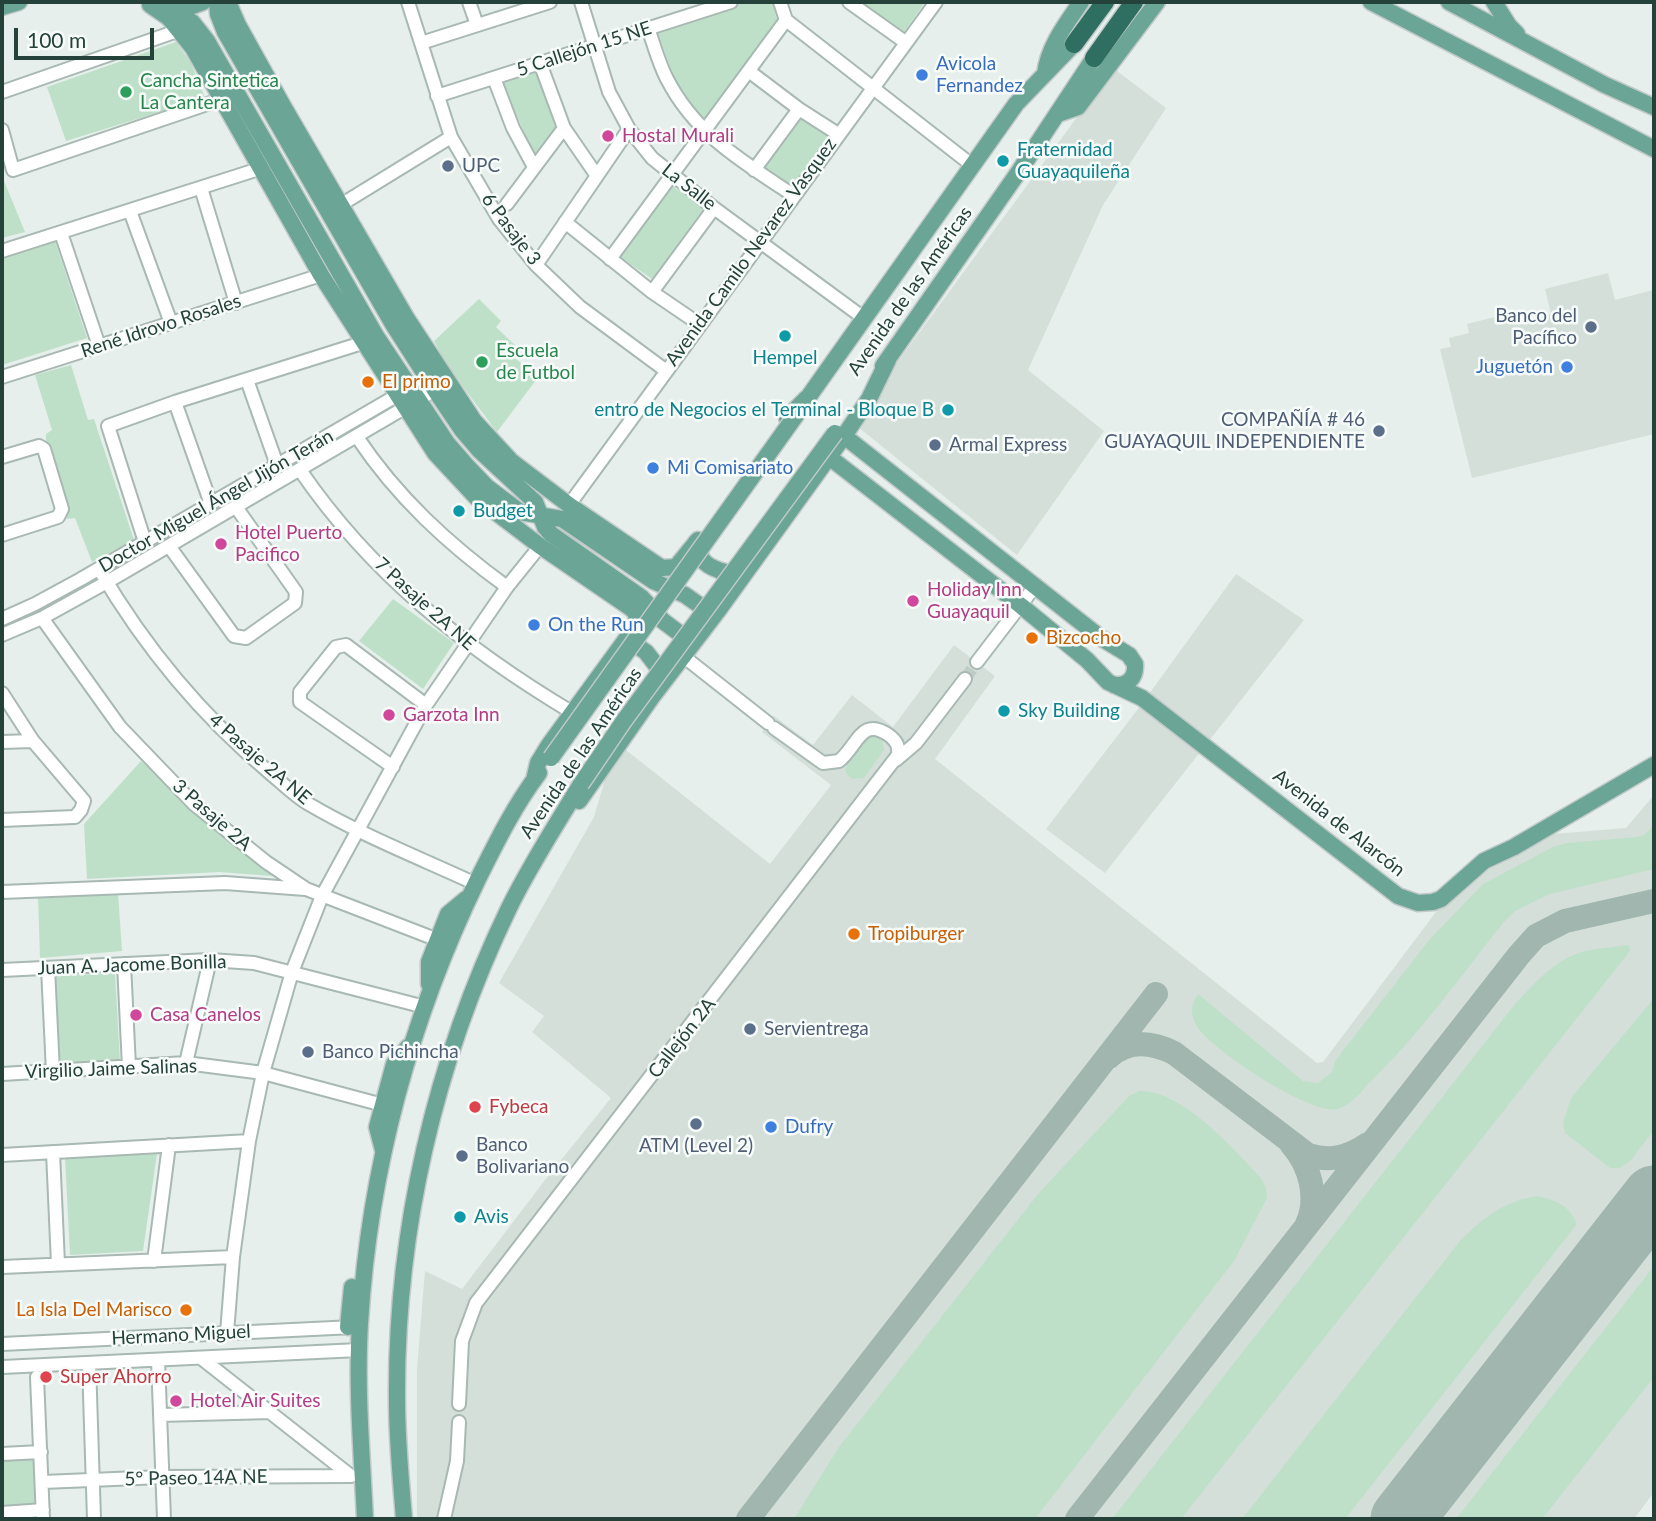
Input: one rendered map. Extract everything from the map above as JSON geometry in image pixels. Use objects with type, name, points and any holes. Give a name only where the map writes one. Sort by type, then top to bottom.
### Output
[{"type":"highway","points":[[1074,44],[1105,2]]},
{"type":"highway","points":[[1094,58],[1134,2]]},
{"type":"main road","points":[[2,7],[19,2]]},
{"type":"main road","points":[[168,9],[187,8],[203,2]]},
{"type":"main road","points":[[217,2],[218,14],[225,32],[335,208],[474,421],[511,461],[569,505]]},
{"type":"main road","points":[[228,2],[394,326],[462,430],[501,472],[536,502],[545,527],[551,534],[641,597],[663,621],[683,636],[687,650]]},
{"type":"main road","points":[[1044,76],[1046,61],[1061,31],[1081,2]]},
{"type":"main road","points":[[1058,114],[1078,107],[1157,2]]},
{"type":"main road","points":[[1371,2],[1654,149]]},
{"type":"main road","points":[[1449,2],[1605,85],[1654,107]]},
{"type":"main road","points":[[1494,2],[1509,26],[1526,43]]},
{"type":"main road","points":[[147,3],[168,9],[192,22],[206,41],[376,336],[435,453],[477,498],[540,546]]},
{"type":"main road","points":[[147,3],[169,18],[180,30],[362,343],[446,443],[487,487],[520,513],[562,519],[653,581],[685,595],[702,607],[717,611]]},
{"type":"main road","name":"Avenida de las Américas","points":[[354,1327],[363,1211],[374,1204],[384,1154],[414,1040],[427,1000],[473,890],[512,815],[534,780],[1016,104],[1074,44]]},
{"type":"main road","name":"Avenida de las Américas","points":[[404,1519],[397,1420],[398,1350],[405,1259],[419,1178],[444,1076],[468,1004],[509,908],[581,784],[623,722],[839,434],[1094,58]]},
{"type":"main road","name":"Avenida de las Américas","points":[[569,505],[662,568],[680,564],[782,423],[803,405]]},
{"type":"main road","points":[[559,820],[592,784],[666,678],[829,457],[839,434],[1101,638],[1124,652],[1133,659],[1134,676],[1125,684],[1109,682],[1101,668],[1104,658],[1113,652],[1124,652]]},
{"type":"main road","name":"Avenida de Alarcón","points":[[829,457],[1020,606],[1087,660],[1109,682],[1142,698],[1398,896],[1411,902],[1426,903],[1441,899],[1484,861],[1514,847],[1654,765]]},
{"type":"main road","points":[[876,492],[890,472]]},
{"type":"main road","points":[[696,542],[701,558],[708,565],[731,574],[743,575]]},
{"type":"main road","name":"Avenida de las Américas","points":[[534,780],[538,763],[638,620],[632,609],[540,546]]},
{"type":"main road","points":[[626,639],[646,652],[666,678]]},
{"type":"main road","points":[[427,1000],[429,962],[448,914],[473,890]]},
{"type":"main road","points":[[384,1154],[377,1128],[383,1105],[394,1064],[414,1040]]},
{"type":"main road","points":[[354,1327],[359,1350],[357,1478],[365,1519]]},
{"type":"street","name":"6 Pasaje 3","points":[[408,2],[451,136],[499,219],[536,265],[580,307],[665,370]]},
{"type":"street","points":[[469,2],[477,25]]},
{"type":"street","points":[[421,43],[550,2]]},
{"type":"street","name":"La Salle","points":[[581,2],[609,92],[629,130],[652,158],[714,208],[865,319]]},
{"type":"street","name":"5 Callejón 15 NE","points":[[438,96],[731,2]]},
{"type":"street","points":[[780,2],[786,20],[973,166]]},
{"type":"street","points":[[849,2],[905,42]]},
{"type":"street","name":"Avenida Camilo Nevarez Vasquez","points":[[569,505],[759,241],[936,2]]},
{"type":"street","points":[[610,259],[786,20]]},
{"type":"street","points":[[648,28],[666,78],[695,123],[754,170],[793,195]]},
{"type":"street","points":[[2,92],[180,30]]},
{"type":"street","points":[[540,63],[564,128],[597,176]]},
{"type":"street","points":[[750,72],[838,134]]},
{"type":"street","points":[[494,78],[513,128],[534,167]]},
{"type":"street","points":[[2,130],[13,170],[222,99]]},
{"type":"street","points":[[754,170],[799,109]]},
{"type":"street","points":[[508,204],[564,128]]},
{"type":"street","points":[[536,265],[629,130]]},
{"type":"street","points":[[335,208],[451,136]]},
{"type":"street","points":[[2,251],[262,168]]},
{"type":"street","points":[[201,188],[236,303]]},
{"type":"street","points":[[652,292],[714,208]]},
{"type":"street","points":[[130,211],[171,323]]},
{"type":"street","points":[[565,222],[652,292],[699,324]]},
{"type":"street","points":[[61,233],[99,346]]},
{"type":"street","name":"René Idrovo Rosales","points":[[2,377],[321,275]]},
{"type":"street","points":[[145,542],[108,428],[110,424],[362,343]]},
{"type":"street","points":[[247,380],[277,465]]},
{"type":"street","name":"Doctor Miguel Ángel Jijón Terán","points":[[2,619],[99,569],[277,465],[431,384]]},
{"type":"street","name":"Doctor Miguel Ángel Jijón Terán","points":[[2,635],[42,618],[107,582],[357,437],[408,398]]},
{"type":"street","points":[[175,402],[211,504]]},
{"type":"street","points":[[357,437],[388,480],[424,520],[463,555],[507,587]]},
{"type":"street","points":[[2,457],[39,446],[44,449],[62,509],[58,517],[2,535]]},
{"type":"street","name":"7 Pasaje 2A NE","points":[[300,470],[352,536],[422,607],[466,644],[573,713]]},
{"type":"street","points":[[169,546],[234,636],[246,638],[295,603],[296,592],[236,507]]},
{"type":"street","points":[[227,1333],[233,1257],[249,1141],[263,1073],[292,972],[322,897],[426,705],[466,644],[540,546]]},
{"type":"street","name":"4 Pasaje 2A NE","points":[[99,569],[158,656],[220,729],[305,802],[473,890]]},
{"type":"street","points":[[977,662],[1036,585]]},
{"type":"street","name":"3 Pasaje 2A","points":[[42,618],[120,727],[194,804],[266,862],[306,889],[438,940]]},
{"type":"street","points":[[393,767],[300,702],[300,692],[336,647],[346,645],[426,705]]},
{"type":"street","points":[[687,650],[771,726],[823,763],[835,763],[844,757],[865,731],[876,728],[898,744],[896,761]]},
{"type":"street","name":"Callejón 2A","points":[[459,1404],[460,1356],[465,1329],[477,1303],[896,761],[916,743],[964,679]]},
{"type":"street","points":[[2,693],[33,741],[84,801],[75,817],[2,820]]},
{"type":"street","points":[[2,742],[33,741]]},
{"type":"street","points":[[2,892],[225,883],[306,889]]},
{"type":"street","points":[[186,1063],[210,960]]},
{"type":"street","name":"Juan A. Jacome Bonilla","points":[[2,970],[210,960],[254,962],[427,1000]]},
{"type":"street","points":[[124,964],[128,1067]]},
{"type":"street","points":[[48,968],[53,1072]]},
{"type":"street","name":"Virgilio Jaime Salinas","points":[[2,1073],[186,1063],[263,1073],[383,1105]]},
{"type":"street","points":[[2,1155],[249,1141]]},
{"type":"street","points":[[153,1261],[169,1145]]},
{"type":"street","points":[[54,1152],[58,1264]]},
{"type":"street","points":[[2,1267],[233,1257]]},
{"type":"street","name":"Hermano Miguel","points":[[2,1344],[354,1327]]},
{"type":"street","name":"Hermano Miguel","points":[[2,1367],[359,1350]]},
{"type":"street","points":[[201,1358],[357,1478]]},
{"type":"street","points":[[158,1360],[164,1519]]},
{"type":"street","points":[[89,1363],[94,1519]]},
{"type":"street","points":[[2,1513],[43,1515],[37,1377]]},
{"type":"street","points":[[160,1415],[271,1412]]},
{"type":"street","points":[[444,1519],[457,1461],[459,1422]]},
{"type":"street","points":[[2,1454],[41,1452]]},
{"type":"street","name":"5° Paseo 14A NE","points":[[43,1482],[162,1477],[357,1478]]},
{"type":"shaded area","points":[[1113,68],[1166,108],[1103,205],[1028,370],[1104,431],[1017,555],[853,423]]},
{"type":"shaded area","points":[[1608,273],[1615,300],[1653,290],[1654,281],[1654,434],[1472,478],[1440,349],[1451,347],[1449,338],[1469,333],[1467,324],[1511,313],[1514,323],[1551,314],[1545,289]]},
{"type":"shaded area","points":[[1236,574],[1304,620],[1105,873],[1046,829]]},
{"type":"shaded area","points":[[954,645],[995,676],[935,759],[1317,1063],[1323,1062],[1439,908],[1453,900],[1477,876],[1553,834],[1626,828],[1654,795],[1654,1492],[1634,1519],[417,1519],[417,1369],[425,1271],[462,1289],[611,1098],[532,1032],[544,1016],[499,983],[594,817],[606,776],[626,750],[770,864],[831,785],[762,732],[774,716],[813,745],[852,695],[893,727]]},
{"type":"green space","points":[[747,2],[772,2],[777,19],[703,123],[675,81],[657,31]]},
{"type":"green space","points":[[858,2],[925,2],[904,32]]},
{"type":"green space","name":"Cancha Sintetica La Cantera","points":[[176,42],[191,63],[205,98],[66,141],[47,87]]},
{"type":"green space","points":[[535,70],[556,129],[535,156],[501,81]]},
{"type":"green space","points":[[801,116],[830,135],[791,188],[762,168]]},
{"type":"green space","points":[[2,176],[25,232],[2,238]]},
{"type":"green space","points":[[671,185],[704,208],[652,279],[619,256]]},
{"type":"green space","points":[[55,241],[87,338],[2,365],[2,258]]},
{"type":"green space","name":"Escuela de Futbol","points":[[479,299],[501,321],[496,327],[519,349],[513,357],[539,376],[497,432],[448,367],[434,341]]},
{"type":"green space","points":[[71,365],[88,420],[94,419],[134,540],[92,562],[75,518],[67,519],[46,443],[46,434],[52,430],[35,375]]},
{"type":"green space","points":[[393,599],[454,643],[423,689],[359,641]]},
{"type":"green space","points":[[872,735],[882,740],[884,750],[864,778],[852,779],[846,773],[850,757],[858,746]]},
{"type":"green space","points":[[141,761],[192,809],[272,876],[219,872],[87,879],[84,824]]},
{"type":"green space","points":[[1654,825],[1654,869],[1550,894],[1515,911],[1406,1044],[1356,1098],[1343,1107],[1325,1109],[1286,1093],[1222,1051],[1207,1038],[1194,1020],[1192,1007],[1198,994],[1303,1081],[1318,1083],[1332,1072],[1335,1061],[1429,940],[1483,884],[1553,847],[1566,843],[1637,837],[1644,835]]},
{"type":"green space","points":[[118,893],[122,951],[40,958],[38,896]]},
{"type":"green space","points":[[1629,945],[1630,951],[1181,1519],[1112,1519],[1515,1004],[1547,972],[1574,954]]},
{"type":"green space","points":[[115,973],[120,1062],[60,1064],[56,976]]},
{"type":"green space","points":[[1654,998],[1654,1130],[1631,1160],[1620,1168],[1610,1168],[1565,1133],[1563,1123],[1571,1098]]},
{"type":"green space","points":[[1139,1091],[1155,1093],[1172,1100],[1206,1123],[1261,1178],[1267,1198],[1234,1261],[1035,1519],[794,1519],[839,1447],[1038,1194],[1129,1096]]},
{"type":"green space","points":[[157,1154],[143,1251],[70,1255],[65,1158]]},
{"type":"green space","points":[[1538,1196],[1562,1205],[1577,1224],[1345,1519],[1242,1519],[1460,1241],[1477,1225],[1505,1206]]},
{"type":"green space","points":[[1654,1266],[1654,1377],[1542,1519],[1456,1519]]},
{"type":"green space","points":[[37,1452],[39,1507],[2,1508],[2,1454]]},
{"type":"taxiway","points":[[1077,1519],[1536,936],[1565,921],[1654,901]]},
{"type":"taxiway","points":[[748,1519],[1156,994]]},
{"type":"taxiway","points":[[1109,1057],[1124,1047],[1140,1044],[1157,1046],[1174,1053],[1308,1155],[1340,1157],[1368,1144]]},
{"type":"taxiway","points":[[1291,1144],[1298,1152],[1311,1182],[1311,1214],[1307,1224]]},
{"type":"runway","points":[[1402,1519],[1654,1197]]},
{"type":"tunnel","points":[[965,679],[977,662]]},
{"type":"place","name":"Avicola Fernandez","points":[[922,75]]},
{"type":"place","name":"Cancha Sintetica La Cantera","points":[[126,92]]},
{"type":"place","name":"Hostal Murali","points":[[608,136]]},
{"type":"place","name":"Fraternidad Guayaquileña","points":[[1003,161]]},
{"type":"place","name":"UPC","points":[[448,166]]},
{"type":"place","name":"Banco del Pacífico","points":[[1591,327]]},
{"type":"place","name":"Hempel","points":[[785,336]]},
{"type":"place","name":"Escuela de Futbol","points":[[482,362]]},
{"type":"place","name":"Juguetón","points":[[1567,367]]},
{"type":"place","name":"El primo","points":[[368,382]]},
{"type":"place","name":"entro de Negocios el Terminal - Bloque B","points":[[948,410]]},
{"type":"place","name":"COMPAÑÍA # 46 GUAYAQUIL INDEPENDIENTE","points":[[1379,431]]},
{"type":"place","name":"Armal Express","points":[[935,445]]},
{"type":"place","name":"Mi Comisariato","points":[[653,468]]},
{"type":"place","name":"Budget","points":[[459,511]]},
{"type":"place","name":"Hotel Puerto Pacifico","points":[[221,544]]},
{"type":"place","name":"Holiday Inn Guayaquil","points":[[913,601]]},
{"type":"place","name":"On the Run","points":[[534,625]]},
{"type":"place","name":"Bizcocho","points":[[1032,638]]},
{"type":"place","name":"Sky Building","points":[[1004,711]]},
{"type":"place","name":"Garzota Inn","points":[[389,715]]},
{"type":"place","name":"Tropiburger","points":[[854,934]]},
{"type":"place","name":"Casa Canelos","points":[[136,1015]]},
{"type":"place","name":"Servientrega","points":[[750,1029]]},
{"type":"place","name":"Banco Pichincha","points":[[308,1052]]},
{"type":"place","name":"Fybeca","points":[[475,1107]]},
{"type":"place","name":"ATM (Level 2)","points":[[696,1124]]},
{"type":"place","name":"Dufry","points":[[771,1127]]},
{"type":"place","name":"Banco Bolivariano","points":[[462,1156]]},
{"type":"place","name":"Avis","points":[[460,1217]]},
{"type":"place","name":"La Isla Del Marisco","points":[[186,1310]]},
{"type":"place","name":"Super Ahorro","points":[[46,1377]]},
{"type":"place","name":"Hotel Air Suites","points":[[176,1401]]}]
